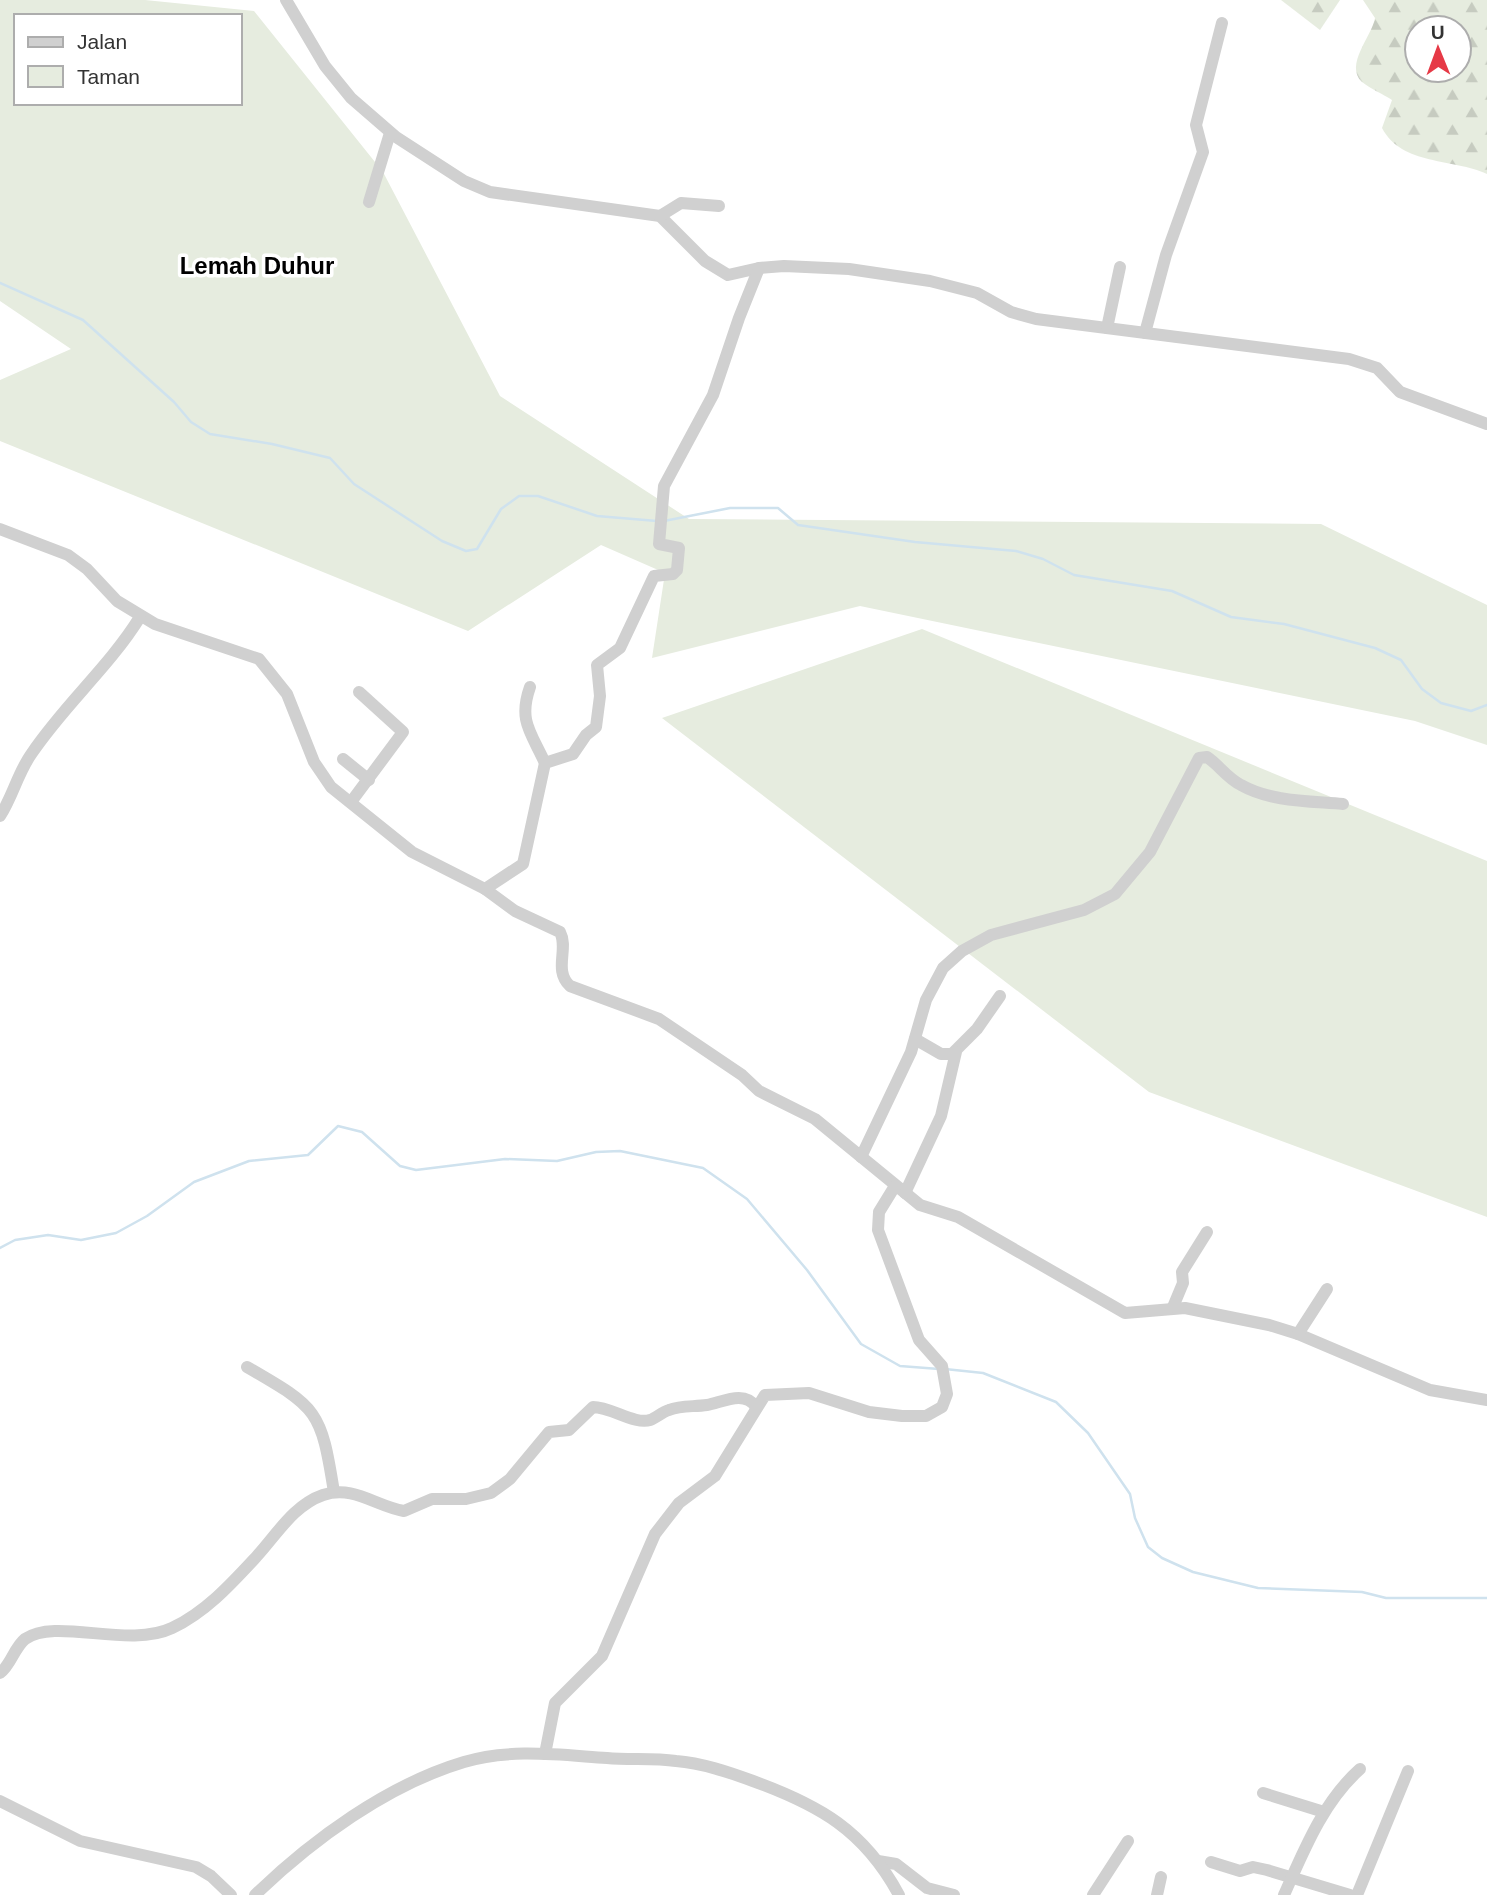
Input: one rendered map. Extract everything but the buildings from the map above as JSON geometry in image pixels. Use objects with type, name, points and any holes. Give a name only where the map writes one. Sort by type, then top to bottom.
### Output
[{"type":"street","points":[[286,0],[325,66],[351,98],[390,133],[464,181],[490,192],[660,216],[718,271],[734,275],[760,268],[849,270],[930,281],[977,293],[1012,312],[1036,319],[1264,346],[1364,363],[1381,371],[1400,392],[1487,424]]},
{"type":"street","points":[[1145,333],[1166,255],[1203,152],[1196,125],[1222,23]]},
{"type":"street","points":[[369,202],[390,133]]},
{"type":"street","points":[[660,216],[681,203],[719,206]]},
{"type":"street","points":[[1107,328],[1120,267]]},
{"type":"street","points":[[545,763],[573,754],[586,735],[596,727],[600,696],[597,665],[620,648],[654,576],[673,574],[677,570],[679,548],[659,544],[664,486],[713,395],[738,318],[760,268]]},
{"type":"street","points":[[0,529],[68,555],[87,569],[117,601],[140,617],[177,633],[248,653],[264,663],[295,707],[323,778],[412,852],[485,889],[514,911],[560,932],[564,939],[562,972],[570,986],[659,1019],[742,1075],[759,1091],[815,1119],[900,1190],[926,1208],[967,1222],[1125,1313],[1173,1307],[1235,1317],[1298,1334],[1430,1390],[1487,1400]]},
{"type":"street","points":[[0,816],[33,751],[75,697],[114,656],[140,617]]},
{"type":"street","points":[[485,889],[523,864],[545,763],[523,712],[530,687]]},
{"type":"street","points":[[351,802],[403,732],[359,692]]},
{"type":"street","points":[[861,1157],[915,1039],[931,988],[952,959],[991,935],[1095,906],[1129,881],[1150,852],[1199,758],[1207,757],[1228,777],[1254,791],[1282,798],[1343,804]]},
{"type":"street","points":[[343,759],[369,780]]},
{"type":"street","points":[[545,1754],[555,1703],[602,1656],[655,1534],[678,1503],[715,1476],[765,1395],[808,1393],[869,1412],[926,1416],[938,1412],[947,1394],[943,1369],[919,1340],[878,1230],[879,1212],[900,1190],[941,1116],[956,1052],[977,1029],[1000,996]]},
{"type":"street","points":[[915,1039],[944,1055],[956,1052]]},
{"type":"street","points":[[1173,1307],[1183,1283],[1182,1272],[1207,1232]]},
{"type":"street","points":[[1298,1334],[1327,1289]]},
{"type":"street","points":[[247,1367],[293,1394],[314,1414],[327,1448],[334,1492]]},
{"type":"street","points":[[0,1673],[15,1650],[30,1637],[62,1632],[138,1638],[173,1628],[217,1598],[302,1505],[334,1492],[364,1495],[404,1511],[432,1499],[478,1498],[491,1493],[510,1479],[549,1432],[569,1430],[593,1407],[623,1413],[636,1421],[646,1421],[670,1409],[711,1405],[718,1399],[745,1398],[756,1407]]},
{"type":"street","points":[[255,1895],[318,1838],[426,1776],[475,1758],[545,1754],[677,1761],[737,1775],[822,1810],[848,1829],[878,1861],[899,1895]]},
{"type":"street","points":[[1284,1895],[1336,1792],[1360,1769]]},
{"type":"street","points":[[1357,1895],[1408,1771]]},
{"type":"street","points":[[1263,1793],[1285,1797],[1324,1812]]},
{"type":"street","points":[[0,1801],[80,1841],[196,1867],[211,1876],[231,1895]]},
{"type":"street","points":[[1093,1895],[1128,1841]]},
{"type":"street","points":[[878,1861],[896,1864],[927,1888],[954,1895]]},
{"type":"street","points":[[1211,1862],[1240,1871],[1256,1867],[1350,1895]]},
{"type":"street","points":[[1157,1895],[1161,1877]]},
{"type":"green space","points":[[0,0],[145,0],[254,11],[383,172],[500,396],[689,519],[1321,524],[1487,605],[1487,745],[1415,721],[860,606],[652,658],[665,573],[601,545],[468,631],[0,441],[0,380],[71,349],[0,301]]},
{"type":"green space","points":[[1281,0],[1340,0],[1320,30]]},
{"type":"green space","points":[[1363,0],[1487,0],[1487,174],[1415,155],[1391,140],[1382,128],[1392,100],[1362,82],[1357,75],[1357,59],[1375,18]]},
{"type":"green space","points":[[922,629],[1487,861],[1487,1217],[1149,1092],[662,718]]},
{"type":"waterway","points":[[0,283],[83,320],[174,402],[191,422],[210,434],[272,444],[330,458],[354,484],[442,541],[466,551],[477,549],[501,509],[519,496],[538,496],[597,516],[657,521]]},
{"type":"waterway","points":[[664,521],[730,508],[778,508],[798,525],[915,542],[1016,551],[1043,559],[1074,575],[1172,591],[1231,617],[1284,624],[1375,648],[1401,660],[1422,689],[1441,703],[1471,711],[1487,705]]},
{"type":"waterway","points":[[0,1248],[15,1240],[48,1235],[81,1240],[116,1233],[147,1216],[194,1182],[249,1161],[308,1155],[338,1126],[362,1132],[400,1166],[416,1170],[505,1159],[557,1161],[596,1152],[620,1151],[703,1168],[747,1199],[807,1270],[861,1344],[900,1366],[939,1369]]},
{"type":"waterway","points":[[945,1369],[983,1373],[1056,1402],[1088,1433],[1130,1494],[1135,1518],[1148,1547],[1162,1558],[1193,1572],[1258,1588],[1362,1592],[1386,1598],[1487,1598]]},
{"type":"district","name":"Lemah Duhur","points":[[257,266]]}]
